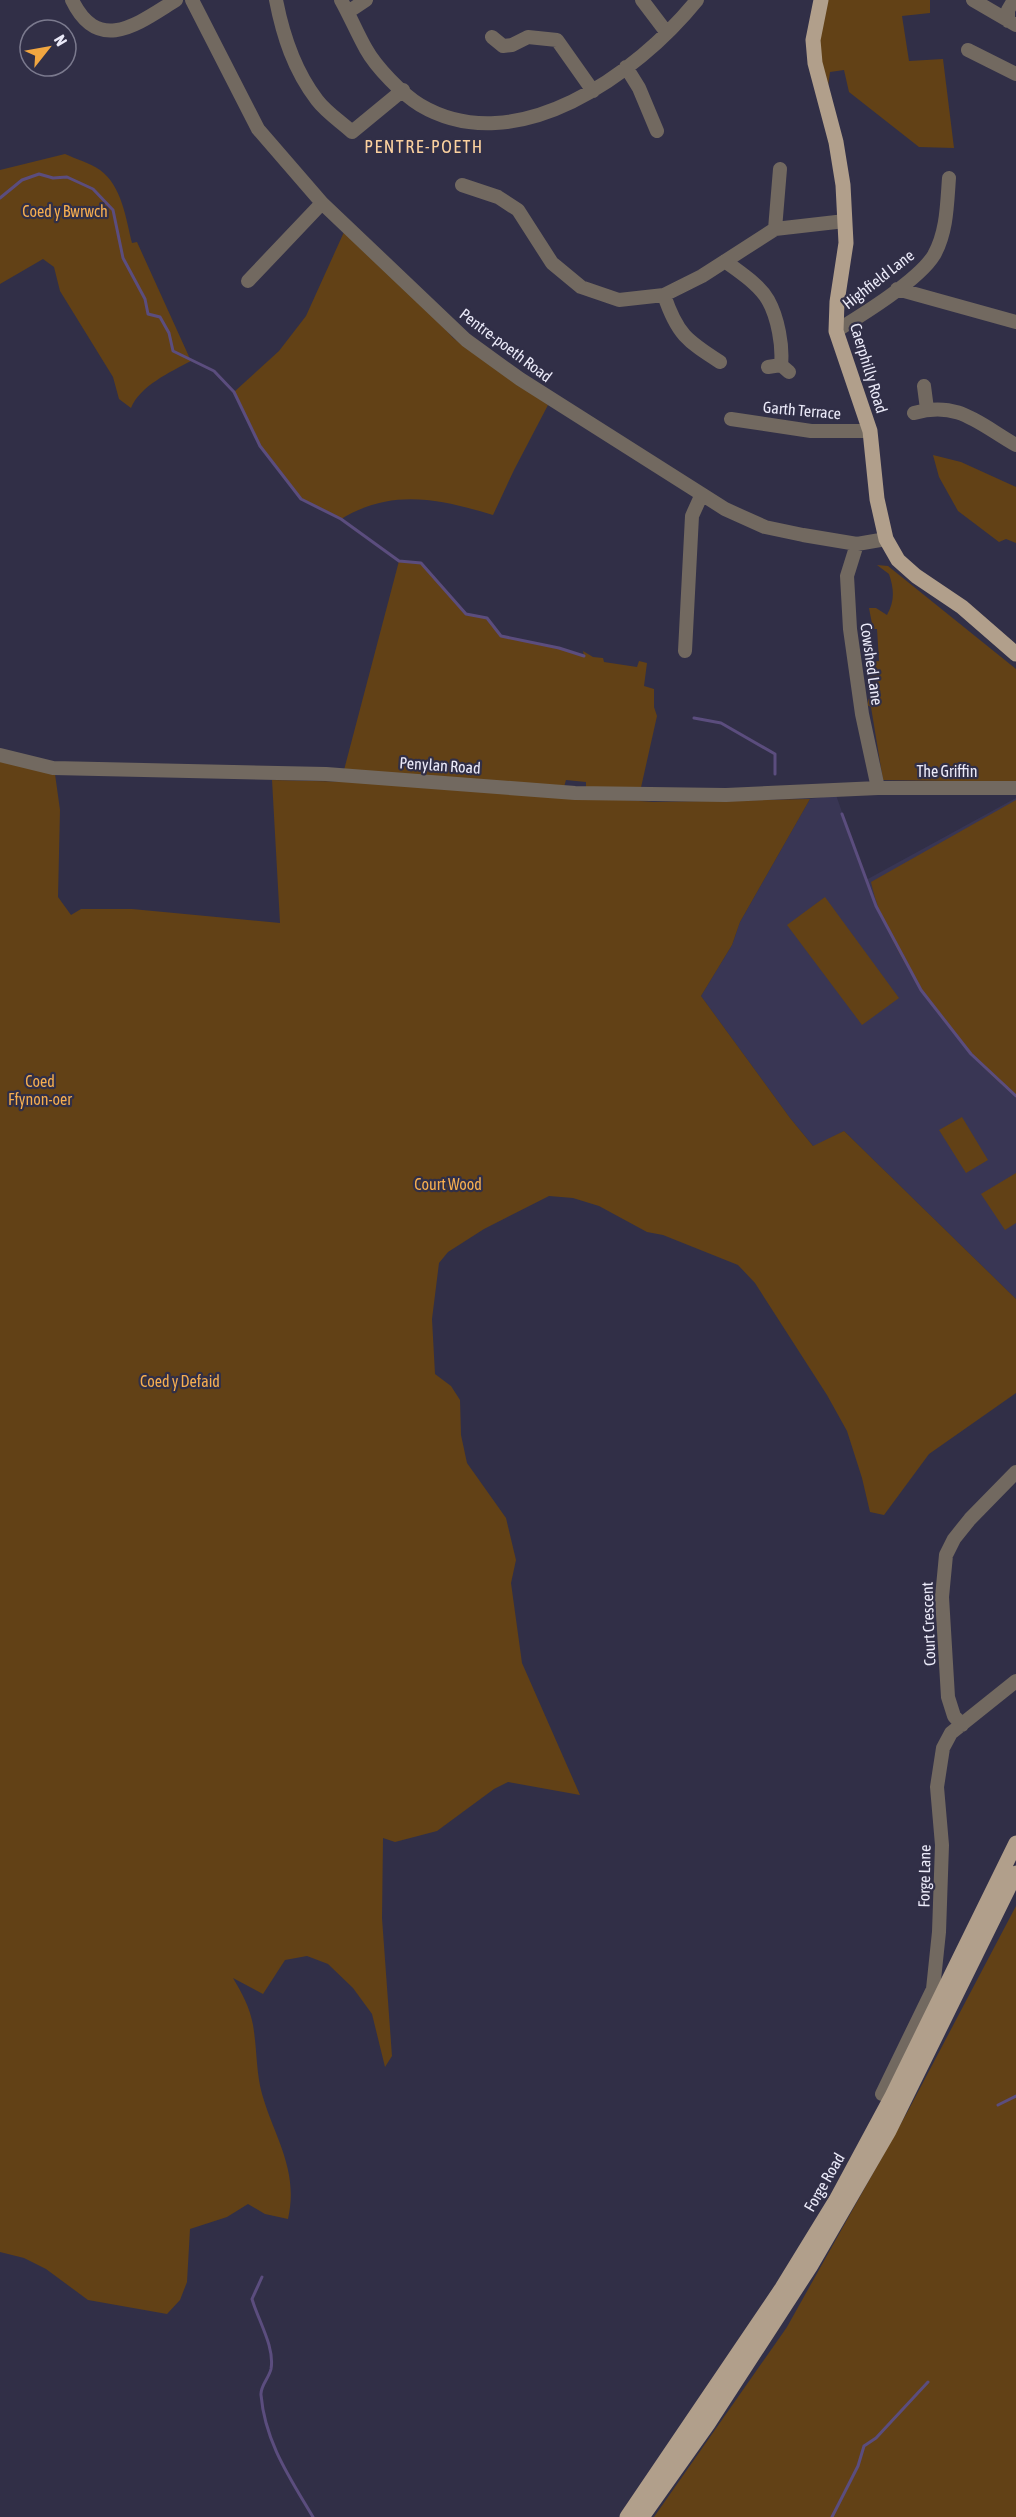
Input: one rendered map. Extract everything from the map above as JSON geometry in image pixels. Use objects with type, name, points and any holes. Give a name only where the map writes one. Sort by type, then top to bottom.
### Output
[{"type":"main road","name":"Caerphilly Road","points":[[821,0],[813,40],[815,63],[836,142],[843,185],[846,243],[837,302],[836,331],[870,431],[877,499],[886,539],[898,560],[916,576],[962,607],[1016,654]]},
{"type":"main road","name":"Forge Road","points":[[627,2517],[782,2288],[836,2200],[892,2096],[1016,1843]]},
{"type":"main road","name":"Forge Road","points":[[642,2517],[708,2424],[810,2267],[889,2132],[1016,1873]]},
{"type":"street","points":[[72,0],[77,11],[89,23],[102,30],[120,31],[141,22],[176,0]]},
{"type":"street","name":"Pentre-poeth Road","points":[[192,0],[258,129],[322,203],[466,340],[520,379],[701,496],[765,527],[857,544],[886,539]]},
{"type":"street","points":[[276,0],[285,42],[302,76],[318,102],[352,132],[403,90]]},
{"type":"street","points":[[341,0],[367,51],[390,79],[419,104],[453,119],[494,124],[537,117],[593,91],[667,33],[697,0]]},
{"type":"street","points":[[348,12],[366,0]]},
{"type":"street","points":[[642,0],[667,33]]},
{"type":"street","points":[[973,0],[1012,23]]},
{"type":"street","points":[[1012,23],[1008,10],[1014,0]]},
{"type":"street","points":[[492,37],[503,46],[528,38],[557,40],[593,91]]},
{"type":"street","points":[[968,50],[1016,74]]},
{"type":"street","points":[[626,67],[639,88],[657,130]]},
{"type":"street","points":[[775,229],[780,169]]},
{"type":"street","name":"Highfield Lane","points":[[836,331],[897,289],[933,256],[944,230],[949,178]]},
{"type":"street","points":[[462,185],[498,197],[518,210],[552,263],[581,287],[619,300],[664,295],[725,261],[775,229],[845,221]]},
{"type":"street","points":[[248,281],[322,203]]},
{"type":"street","points":[[725,261],[749,280],[768,300],[777,326],[782,353],[779,368]]},
{"type":"street","points":[[897,289],[1016,322]]},
{"type":"street","points":[[664,295],[671,316],[689,342],[720,362]]},
{"type":"street","points":[[924,386],[920,411],[936,407],[960,411],[1016,445]]},
{"type":"street","name":"Garth Terrace","points":[[731,419],[811,431],[870,431]]},
{"type":"street","points":[[685,651],[692,516],[701,496]]},
{"type":"street","name":"Cowshed Lane","points":[[857,544],[847,576],[850,629],[862,714],[878,788]]},
{"type":"street","name":"Penylan Road","points":[[0,755],[53,768],[337,774],[586,794],[726,795],[878,788]]},
{"type":"street","name":"The Griffin","points":[[878,788],[1016,788]]},
{"type":"street","name":"Court Crescent","points":[[962,1725],[954,1716],[948,1697],[942,1597],[946,1555],[954,1539],[970,1519],[1016,1472]]},
{"type":"street","name":"Forge Lane","points":[[882,2094],[933,1989],[939,1932],[942,1845],[937,1786],[943,1748],[951,1733],[1016,1681]]},
{"type":"shaded area","points":[[836,795],[866,880],[1016,798],[1016,1299],[844,1131],[814,1147],[790,1118],[701,996],[732,945],[740,922],[810,799]]},
{"type":"green space","points":[[821,0],[930,0],[930,13],[902,16],[909,61],[943,59],[954,148],[919,147],[849,92],[844,70],[830,72],[828,87],[815,63]]},
{"type":"green space","name":"Coed y Bwrwch","points":[[65,154],[100,170],[113,185],[122,204],[132,243],[137,242],[191,361],[148,386],[131,408],[119,399],[113,377],[60,291],[54,267],[43,259],[0,284],[0,170]]},
{"type":"green space","points":[[344,232],[453,338],[548,405],[493,515],[435,501],[416,499],[379,503],[360,509],[341,519],[301,499],[260,446],[234,392],[279,351],[306,316]]},
{"type":"green space","points":[[933,455],[961,462],[1016,487],[1016,543],[1006,539],[999,542],[958,511],[939,477]]},
{"type":"green space","points":[[399,561],[421,563],[466,614],[487,618],[501,636],[559,648],[584,656],[583,651],[593,657],[603,658],[604,662],[637,667],[639,661],[647,663],[644,686],[654,689],[654,707],[657,716],[640,792],[586,789],[586,782],[566,780],[564,787],[344,770]]},
{"type":"green space","points":[[877,565],[888,566],[1016,669],[1016,782],[883,780],[871,707],[867,705],[871,691],[868,662],[879,661],[877,629],[873,629],[869,608],[876,608],[887,615],[893,595],[889,574]]},
{"type":"green space","points":[[0,760],[55,774],[60,810],[58,897],[71,915],[81,909],[132,909],[280,923],[272,780],[354,782],[654,802],[810,799],[740,922],[732,945],[701,996],[813,1146],[844,1131],[1016,1299],[1016,1393],[929,1454],[884,1515],[870,1512],[847,1431],[827,1395],[755,1283],[738,1265],[663,1235],[647,1232],[599,1206],[573,1198],[549,1196],[484,1229],[448,1252],[439,1263],[432,1319],[435,1374],[451,1386],[460,1400],[461,1435],[467,1463],[506,1518],[516,1560],[511,1583],[522,1663],[580,1795],[508,1782],[494,1789],[437,1831],[395,1842],[383,1838],[382,1918],[392,2056],[385,2067],[372,2014],[353,1988],[328,1964],[307,1956],[285,1960],[263,1994],[233,1978],[252,2019],[262,2094],[288,2170],[291,2201],[288,2219],[265,2214],[248,2204],[227,2217],[190,2229],[187,2282],[180,2300],[167,2314],[88,2300],[46,2269],[24,2258],[0,2252]]},
{"type":"green space","points":[[1016,800],[1016,1096],[994,1078],[972,1054],[928,999],[908,969],[892,938],[879,909],[871,882]]},
{"type":"green space","points":[[825,897],[899,998],[862,1025],[787,925]]},
{"type":"green space","points":[[962,1117],[988,1160],[966,1173],[939,1130]]},
{"type":"green space","points":[[1016,1173],[1016,1223],[1005,1230],[981,1194]]},
{"type":"green space","points":[[1016,1906],[1016,2517],[654,2517],[787,2327],[909,2109]]},
{"type":"waterway","points":[[0,198],[22,180],[39,174],[53,178],[67,177],[93,189],[113,210],[123,258],[145,299],[148,314],[160,317],[169,333],[173,351],[214,371],[234,392],[260,446],[301,499],[341,519],[399,561],[421,563],[466,614],[487,618],[501,636],[559,648],[584,656]]},
{"type":"waterway","points":[[694,718],[721,723],[775,754],[775,774]]},
{"type":"waterway","points":[[842,814],[876,906],[921,990],[971,1054],[1016,1096]]},
{"type":"waterway","points":[[998,2105],[1016,2096]]},
{"type":"waterway","points":[[262,2277],[252,2299],[271,2352],[272,2361],[261,2392],[263,2412],[280,2459],[313,2517]]},
{"type":"waterway","points":[[832,2517],[858,2466],[864,2446],[876,2438],[928,2382]]},
{"type":"district","name":"PENTRE-POETH","points":[[424,147]]},
{"type":"park label","name":"Coed Ffynon-oer","points":[[40,1090]]},
{"type":"park label","name":"Court Wood","points":[[448,1184]]},
{"type":"park label","name":"Coed y Defaid","points":[[180,1381]]}]
